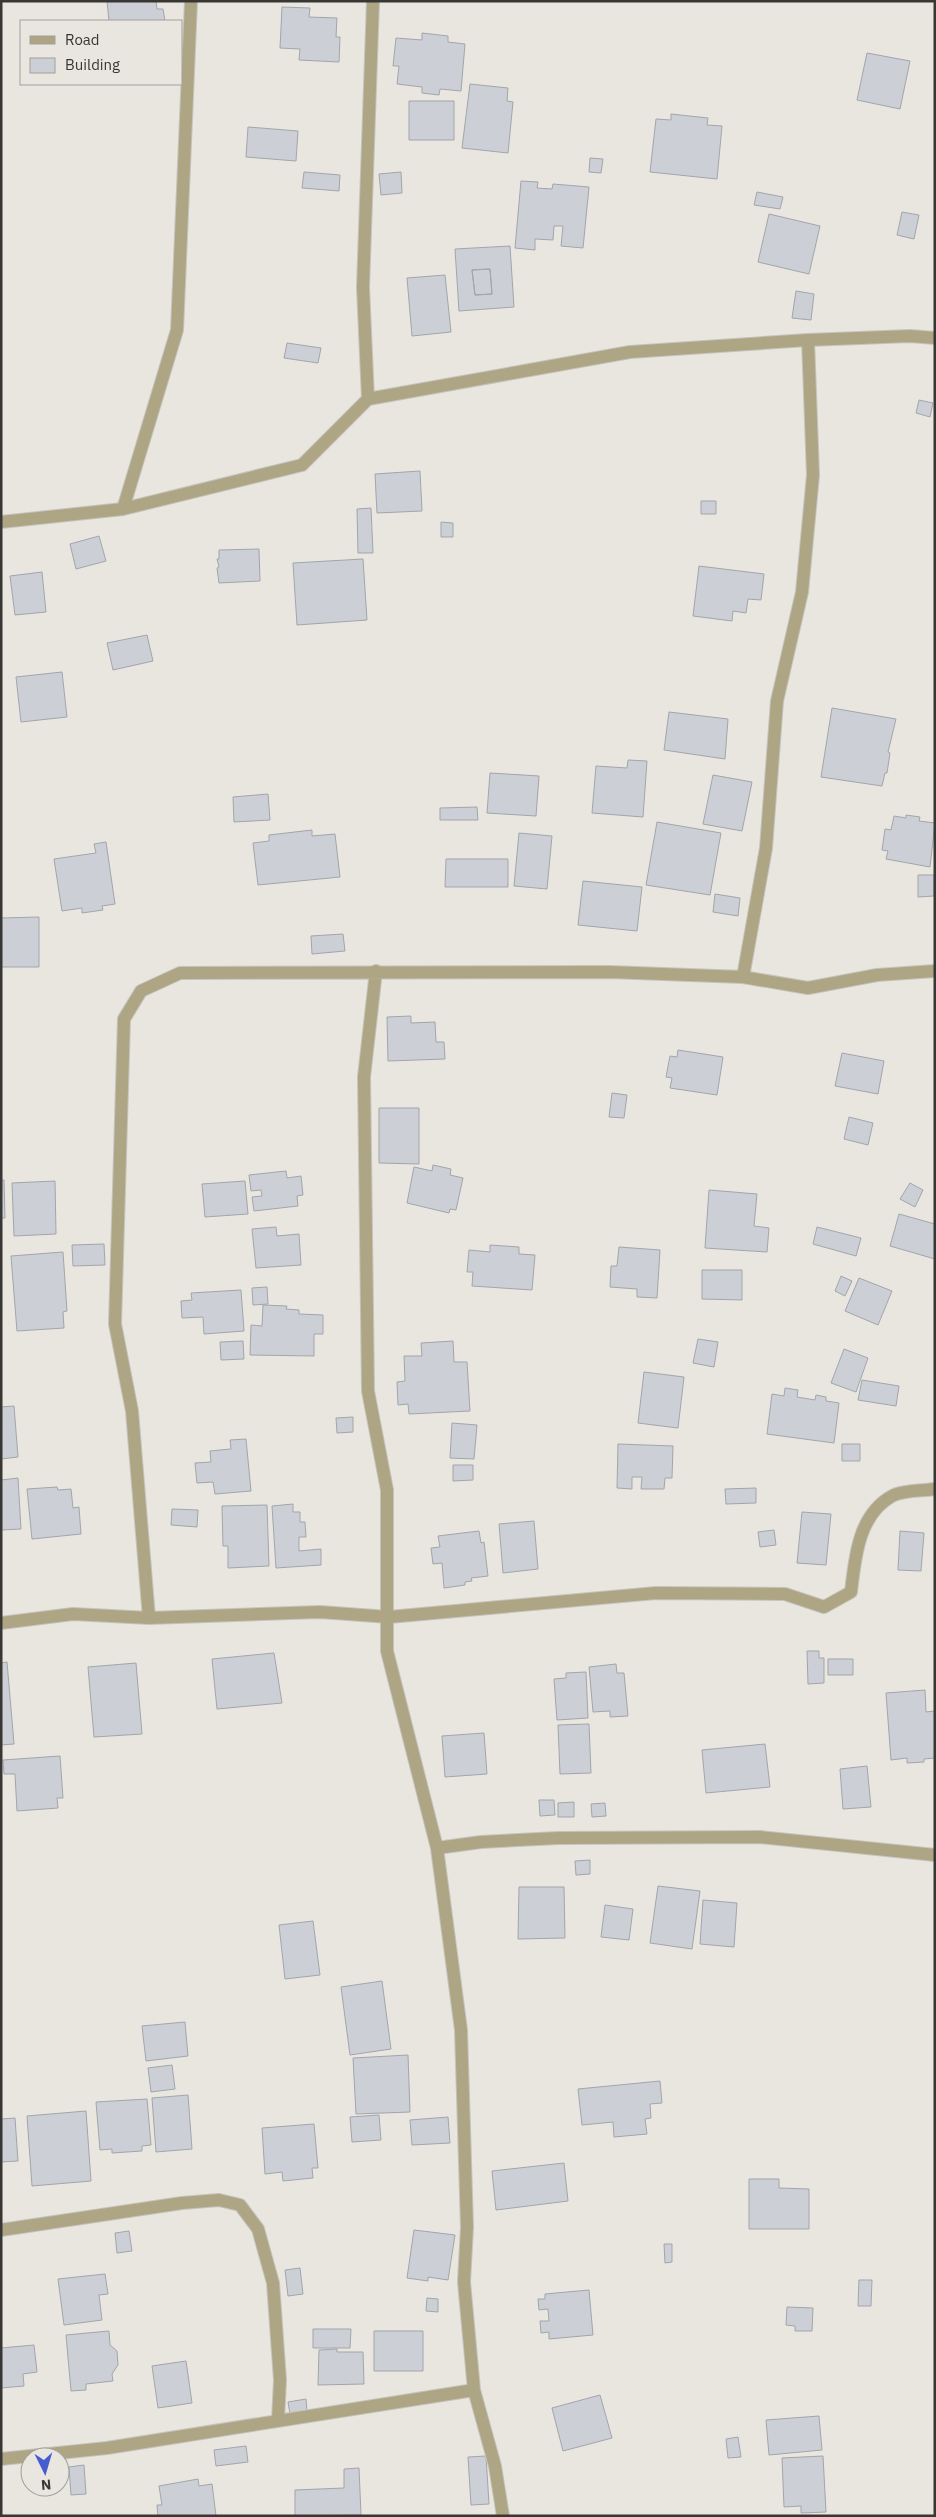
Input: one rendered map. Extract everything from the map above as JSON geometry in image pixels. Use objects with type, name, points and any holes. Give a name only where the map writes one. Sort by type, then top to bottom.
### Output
[{"type":"street","points":[[123,509],[177,330],[191,1]]},
{"type":"street","points":[[368,399],[363,287],[373,1]]},
{"type":"street","points":[[1,522],[123,509],[302,465],[368,399],[630,352],[808,340],[910,336],[935,338]]},
{"type":"street","points":[[744,978],[766,848],[776,701],[802,592],[813,475],[808,340]]},
{"type":"street","points":[[149,1618],[132,1411],[116,1324],[124,1019],[141,992],[180,973],[376,971],[609,972],[744,978],[808,988],[877,975],[935,971]]},
{"type":"street","points":[[376,971],[364,1077],[368,1391],[387,1490],[388,1652],[437,1848],[461,2030],[467,2227],[464,2282],[474,2390],[495,2466],[503,2516]]},
{"type":"street","points":[[1,1622],[73,1614],[149,1618],[320,1612],[389,1617],[656,1593],[785,1594],[824,1607],[851,1592],[855,1562],[866,1521],[893,1496],[935,1489]]},
{"type":"street","points":[[437,1848],[480,1842],[558,1838],[760,1836],[935,1855]]},
{"type":"street","points":[[1,2230],[182,2203],[219,2200],[240,2205],[258,2229],[273,2283],[280,2380],[278,2420]]},
{"type":"street","points":[[1,2459],[107,2448],[474,2390]]},
{"type":"building","points":[[107,1],[156,1],[157,9],[163,9],[165,20],[109,20]]},
{"type":"building","points":[[282,7],[310,8],[309,17],[337,18],[336,37],[340,37],[339,62],[299,60],[300,49],[280,48]]},
{"type":"building","points":[[422,33],[448,36],[448,42],[465,44],[461,91],[440,89],[439,95],[422,93],[422,87],[397,84],[399,66],[393,66],[396,38],[422,40]]},
{"type":"building","points":[[867,53],[910,61],[900,109],[857,100]]},
{"type":"building","points":[[470,84],[508,88],[507,101],[513,102],[508,153],[462,148]]},
{"type":"building","points":[[409,101],[454,101],[454,140],[409,140]]},
{"type":"building","points":[[671,114],[708,118],[707,125],[722,126],[717,179],[650,172],[656,119],[671,120]]},
{"type":"building","points":[[248,127],[298,131],[296,161],[246,157]]},
{"type":"building","points":[[590,158],[603,159],[601,173],[589,172]]},
{"type":"building","points":[[304,172],[340,175],[339,191],[302,188]]},
{"type":"building","points":[[401,172],[402,193],[381,195],[379,174]]},
{"type":"building","points":[[521,181],[538,182],[537,188],[552,189],[553,184],[589,187],[583,248],[561,246],[563,226],[554,226],[553,240],[535,239],[535,250],[515,248]]},
{"type":"building","points":[[757,192],[783,197],[780,209],[754,205]]},
{"type":"building","points":[[902,212],[919,215],[914,239],[897,235]]},
{"type":"building","points":[[769,214],[820,226],[809,274],[758,262]]},
{"type":"building","points":[[510,246],[514,307],[459,311],[455,249]],"holes":[[[490,269],[492,294],[475,295],[472,270]]]},
{"type":"building","points":[[490,269],[492,294],[475,295],[472,270]]},
{"type":"building","points":[[445,275],[451,332],[412,336],[407,278]]},
{"type":"building","points":[[796,291],[814,294],[811,320],[792,318]]},
{"type":"building","points":[[287,343],[321,348],[318,363],[284,358]]},
{"type":"building","points":[[919,400],[933,403],[930,417],[916,413]]},
{"type":"building","points":[[420,471],[422,511],[377,513],[375,474]]},
{"type":"building","points":[[701,501],[716,501],[716,514],[701,514]]},
{"type":"building","points":[[371,508],[373,553],[358,553],[357,509]]},
{"type":"building","points":[[441,522],[453,523],[453,537],[441,537]]},
{"type":"building","points":[[99,536],[106,561],[76,569],[70,544]]},
{"type":"building","points":[[259,549],[260,581],[219,583],[217,559],[219,559],[219,550]]},
{"type":"building","points":[[363,559],[367,620],[297,625],[293,563]]},
{"type":"building","points":[[699,566],[764,574],[761,600],[748,599],[746,613],[733,611],[732,621],[693,616]]},
{"type":"building","points":[[42,572],[46,612],[15,615],[10,576]]},
{"type":"building","points":[[147,635],[153,661],[113,670],[107,643]]},
{"type":"building","points":[[62,672],[67,717],[21,722],[16,677]]},
{"type":"building","points":[[832,708],[896,719],[888,752],[890,753],[887,773],[885,773],[882,786],[821,777]]},
{"type":"building","points":[[669,712],[728,719],[725,759],[664,750]]},
{"type":"building","points":[[628,760],[647,761],[643,817],[592,813],[596,766],[627,768]]},
{"type":"building","points":[[490,773],[539,776],[536,816],[487,813]]},
{"type":"building","points":[[713,775],[752,782],[742,831],[703,824]]},
{"type":"building","points":[[268,794],[270,820],[234,822],[233,797]]},
{"type":"building","points":[[477,807],[478,820],[440,820],[440,808]]},
{"type":"building","points":[[906,815],[920,817],[919,821],[935,823],[930,867],[886,859],[888,851],[882,850],[885,829],[891,830],[894,816],[906,818]]},
{"type":"building","points":[[657,822],[721,833],[710,895],[646,885]]},
{"type":"building","points":[[312,830],[312,836],[335,834],[340,877],[258,885],[253,843],[269,841],[269,835]]},
{"type":"building","points":[[519,833],[552,836],[547,889],[514,886]]},
{"type":"building","points":[[106,842],[115,904],[102,906],[103,910],[82,913],[82,908],[62,911],[54,859],[96,853],[94,844]]},
{"type":"building","points":[[446,859],[508,859],[508,887],[445,887]]},
{"type":"building","points":[[918,875],[934,875],[934,896],[918,897]]},
{"type":"building","points":[[583,881],[642,887],[637,931],[578,925]]},
{"type":"building","points":[[715,894],[740,898],[738,916],[713,912]]},
{"type":"building","points":[[39,917],[39,967],[1,967],[1,918]]},
{"type":"building","points":[[343,934],[345,951],[312,954],[311,936]]},
{"type":"building","points":[[411,1016],[411,1023],[435,1022],[436,1042],[444,1042],[445,1059],[388,1061],[387,1017]]},
{"type":"building","points":[[678,1050],[723,1057],[717,1095],[670,1088],[672,1078],[666,1077],[670,1056],[677,1057]]},
{"type":"building","points":[[842,1053],[884,1061],[878,1094],[835,1086]]},
{"type":"building","points":[[612,1093],[627,1095],[624,1118],[609,1117]]},
{"type":"building","points":[[379,1108],[419,1108],[419,1164],[379,1163]]},
{"type":"building","points":[[849,1117],[873,1123],[868,1145],[844,1139]]},
{"type":"building","points":[[433,1165],[451,1169],[450,1175],[463,1178],[456,1210],[450,1209],[449,1213],[407,1203],[414,1167],[432,1171]]},
{"type":"building","points":[[286,1171],[287,1178],[301,1176],[303,1195],[297,1196],[298,1206],[254,1211],[252,1197],[262,1196],[261,1190],[251,1191],[249,1175]]},
{"type":"building","points":[[1,1180],[4,1180],[5,1218],[1,1218]]},
{"type":"building","points":[[55,1181],[56,1234],[14,1236],[12,1183]]},
{"type":"building","points":[[245,1181],[248,1214],[205,1217],[202,1184]]},
{"type":"building","points":[[910,1183],[923,1190],[915,1207],[900,1199]]},
{"type":"building","points":[[709,1190],[757,1194],[754,1226],[769,1228],[767,1252],[705,1248]]},
{"type":"building","points":[[899,1214],[935,1224],[935,1259],[890,1246]]},
{"type":"building","points":[[276,1227],[277,1236],[299,1234],[301,1265],[256,1268],[252,1229]]},
{"type":"building","points":[[817,1227],[861,1238],[856,1256],[813,1244]]},
{"type":"building","points":[[104,1244],[105,1265],[73,1266],[72,1245]]},
{"type":"building","points":[[490,1245],[519,1247],[519,1254],[535,1255],[532,1290],[472,1286],[473,1272],[467,1272],[469,1250],[490,1252]]},
{"type":"building","points":[[619,1247],[660,1250],[657,1298],[637,1297],[637,1289],[610,1287],[611,1266],[617,1266]]},
{"type":"building","points":[[63,1252],[67,1311],[63,1312],[64,1328],[17,1331],[11,1256]]},
{"type":"building","points":[[702,1270],[742,1270],[742,1300],[702,1299]]},
{"type":"building","points":[[841,1276],[852,1281],[845,1296],[835,1291]]},
{"type":"building","points":[[859,1278],[892,1291],[878,1325],[845,1311]]},
{"type":"building","points":[[267,1287],[268,1304],[253,1305],[252,1288]]},
{"type":"building","points":[[241,1290],[244,1331],[204,1334],[203,1317],[182,1318],[181,1301],[192,1300],[191,1293]]},
{"type":"building","points":[[263,1305],[287,1306],[286,1309],[299,1310],[299,1314],[323,1315],[323,1334],[314,1334],[314,1356],[250,1355],[251,1325],[262,1326]]},
{"type":"building","points":[[698,1339],[718,1342],[714,1367],[693,1363]]},
{"type":"building","points":[[243,1341],[244,1359],[221,1360],[220,1342]]},
{"type":"building","points":[[453,1341],[454,1362],[467,1362],[470,1411],[409,1414],[408,1404],[398,1405],[397,1382],[405,1381],[404,1356],[422,1356],[421,1343]]},
{"type":"building","points":[[844,1349],[868,1358],[856,1392],[831,1383]]},
{"type":"building","points":[[644,1372],[684,1377],[678,1428],[638,1423]]},
{"type":"building","points":[[862,1380],[899,1386],[896,1406],[858,1400]]},
{"type":"building","points":[[785,1388],[798,1390],[797,1397],[815,1400],[816,1395],[826,1397],[826,1401],[839,1403],[834,1443],[767,1434],[772,1394],[784,1396]]},
{"type":"building","points":[[14,1406],[18,1457],[1,1459],[1,1407]]},
{"type":"building","points":[[353,1417],[353,1432],[337,1433],[336,1418]]},
{"type":"building","points":[[452,1423],[477,1425],[474,1459],[450,1458]]},
{"type":"building","points":[[246,1439],[251,1491],[215,1494],[213,1482],[197,1483],[195,1463],[211,1462],[210,1451],[231,1449],[230,1440]]},
{"type":"building","points":[[618,1444],[673,1446],[672,1478],[665,1478],[664,1489],[641,1489],[642,1477],[632,1477],[632,1489],[617,1488]]},
{"type":"building","points":[[842,1444],[860,1444],[860,1461],[842,1461]]},
{"type":"building","points":[[453,1465],[473,1465],[473,1480],[453,1481]]},
{"type":"building","points":[[18,1478],[21,1529],[1,1530],[1,1480]]},
{"type":"building","points":[[57,1487],[58,1490],[71,1489],[73,1508],[79,1507],[81,1534],[32,1539],[27,1489]]},
{"type":"building","points":[[756,1488],[756,1503],[726,1504],[725,1489]]},
{"type":"building","points":[[293,1504],[293,1512],[300,1512],[300,1522],[305,1522],[306,1537],[299,1537],[299,1551],[321,1549],[321,1565],[276,1568],[272,1506]]},
{"type":"building","points":[[267,1505],[269,1566],[228,1568],[228,1546],[223,1546],[222,1506]]},
{"type":"building","points":[[172,1509],[198,1510],[197,1527],[171,1525]]},
{"type":"building","points":[[802,1512],[831,1514],[826,1565],[797,1563]]},
{"type":"building","points":[[534,1521],[538,1569],[503,1573],[499,1524]]},
{"type":"building","points":[[774,1530],[776,1545],[760,1547],[758,1532]]},
{"type":"building","points":[[479,1531],[481,1543],[484,1542],[488,1576],[471,1578],[472,1581],[465,1582],[465,1585],[444,1588],[442,1563],[433,1564],[431,1548],[440,1547],[438,1536]]},
{"type":"building","points":[[900,1531],[924,1533],[921,1571],[898,1570]]},
{"type":"building","points":[[807,1651],[819,1651],[819,1658],[824,1658],[824,1683],[808,1684]]},
{"type":"building","points":[[274,1653],[282,1703],[217,1709],[212,1659]]},
{"type":"building","points":[[828,1659],[853,1659],[853,1675],[828,1675]]},
{"type":"building","points":[[7,1662],[14,1744],[1,1745],[1,1663]]},
{"type":"building","points":[[136,1663],[142,1734],[94,1737],[88,1667]]},
{"type":"building","points":[[616,1664],[617,1673],[624,1673],[628,1716],[610,1717],[610,1711],[593,1712],[589,1667]]},
{"type":"building","points":[[586,1672],[588,1718],[557,1720],[554,1679],[566,1678],[566,1673]]},
{"type":"building","points":[[925,1690],[926,1712],[935,1711],[935,1758],[924,1759],[924,1762],[907,1763],[907,1758],[891,1760],[886,1693]]},
{"type":"building","points":[[589,1724],[591,1773],[560,1774],[558,1725]]},
{"type":"building","points":[[484,1733],[487,1774],[445,1777],[442,1736]]},
{"type":"building","points":[[765,1744],[770,1787],[706,1793],[702,1750]]},
{"type":"building","points":[[60,1756],[63,1798],[57,1798],[58,1808],[17,1811],[15,1774],[4,1774],[3,1760]]},
{"type":"building","points":[[867,1766],[871,1807],[843,1809],[840,1769]]},
{"type":"building","points":[[539,1800],[554,1800],[555,1815],[540,1816]]},
{"type":"building","points":[[574,1802],[574,1817],[558,1817],[558,1803]]},
{"type":"building","points":[[605,1803],[606,1816],[592,1817],[591,1804]]},
{"type":"building","points":[[590,1860],[590,1874],[576,1875],[575,1861]]},
{"type":"building","points":[[658,1886],[700,1891],[692,1949],[650,1943]]},
{"type":"building","points":[[519,1887],[564,1887],[565,1938],[518,1939]]},
{"type":"building","points":[[703,1900],[737,1903],[734,1947],[700,1944]]},
{"type":"building","points":[[605,1905],[633,1909],[629,1940],[601,1937]]},
{"type":"building","points":[[313,1921],[320,1975],[285,1979],[279,1925]]},
{"type":"building","points":[[382,1981],[391,2049],[350,2055],[341,1987]]},
{"type":"building","points":[[185,2022],[188,2056],[146,2061],[142,2026]]},
{"type":"building","points":[[408,2055],[410,2112],[356,2114],[353,2058]]},
{"type":"building","points":[[172,2065],[175,2089],[151,2092],[148,2068]]},
{"type":"building","points":[[660,2081],[662,2103],[650,2104],[651,2118],[645,2119],[647,2134],[614,2137],[613,2122],[582,2125],[578,2089]]},
{"type":"building","points":[[188,2095],[192,2149],[156,2152],[152,2098]]},
{"type":"building","points":[[147,2099],[151,2145],[142,2146],[142,2151],[112,2153],[112,2149],[100,2150],[96,2102]]},
{"type":"building","points":[[86,2111],[91,2181],[32,2186],[27,2116]]},
{"type":"building","points":[[379,2115],[381,2140],[352,2142],[350,2117]]},
{"type":"building","points":[[448,2117],[450,2143],[412,2145],[410,2120]]},
{"type":"building","points":[[15,2118],[18,2161],[1,2162],[1,2119]]},
{"type":"building","points":[[314,2124],[318,2168],[312,2168],[313,2178],[283,2181],[282,2172],[265,2174],[262,2128]]},
{"type":"building","points":[[564,2163],[568,2201],[496,2210],[492,2171]]},
{"type":"building","points":[[749,2179],[779,2179],[779,2188],[809,2189],[809,2229],[749,2229]]},
{"type":"building","points":[[414,2230],[455,2235],[448,2280],[428,2277],[428,2281],[407,2278]]},
{"type":"building","points":[[129,2231],[132,2251],[117,2253],[115,2233]]},
{"type":"building","points":[[664,2244],[672,2244],[672,2262],[665,2263]]},
{"type":"building","points":[[300,2268],[303,2294],[288,2296],[285,2270]]},
{"type":"building","points":[[105,2274],[108,2294],[99,2295],[102,2320],[64,2325],[58,2279]]},
{"type":"building","points":[[859,2280],[872,2280],[871,2306],[858,2306]]},
{"type":"building","points":[[589,2290],[593,2335],[549,2339],[549,2332],[541,2333],[540,2321],[549,2321],[548,2309],[539,2310],[538,2299],[545,2299],[545,2294]]},
{"type":"building","points":[[427,2298],[438,2299],[438,2312],[426,2311]]},
{"type":"building","points":[[787,2307],[813,2308],[812,2331],[795,2331],[795,2326],[786,2325]]},
{"type":"building","points":[[313,2329],[351,2329],[350,2348],[313,2348]]},
{"type":"building","points":[[109,2331],[110,2345],[117,2351],[118,2365],[112,2374],[113,2381],[86,2384],[86,2390],[71,2391],[66,2335]]},
{"type":"building","points":[[374,2331],[423,2331],[423,2371],[374,2371]]},
{"type":"building","points":[[34,2345],[37,2372],[23,2374],[24,2386],[1,2388],[1,2348]]},
{"type":"building","points":[[337,2349],[337,2352],[363,2352],[364,2384],[318,2385],[319,2350]]},
{"type":"building","points":[[186,2361],[192,2403],[158,2408],[152,2366]]},
{"type":"building","points":[[600,2395],[612,2438],[563,2451],[552,2408]]},
{"type":"building","points":[[306,2399],[307,2412],[290,2414],[288,2402]]},
{"type":"building","points":[[819,2416],[822,2450],[769,2455],[766,2420]]},
{"type":"building","points":[[738,2437],[741,2457],[728,2458],[726,2439]]},
{"type":"building","points":[[246,2446],[248,2462],[216,2466],[214,2450]]},
{"type":"building","points":[[486,2456],[489,2504],[471,2505],[468,2457]]},
{"type":"building","points":[[823,2456],[826,2512],[801,2513],[801,2506],[784,2507],[782,2458]]},
{"type":"building","points":[[84,2465],[86,2494],[71,2495],[70,2467]]},
{"type":"building","points":[[359,2468],[361,2515],[295,2516],[295,2490],[344,2488],[344,2469]]},
{"type":"building","points":[[198,2479],[199,2486],[212,2484],[216,2516],[158,2516],[157,2505],[162,2505],[159,2486]]}]
